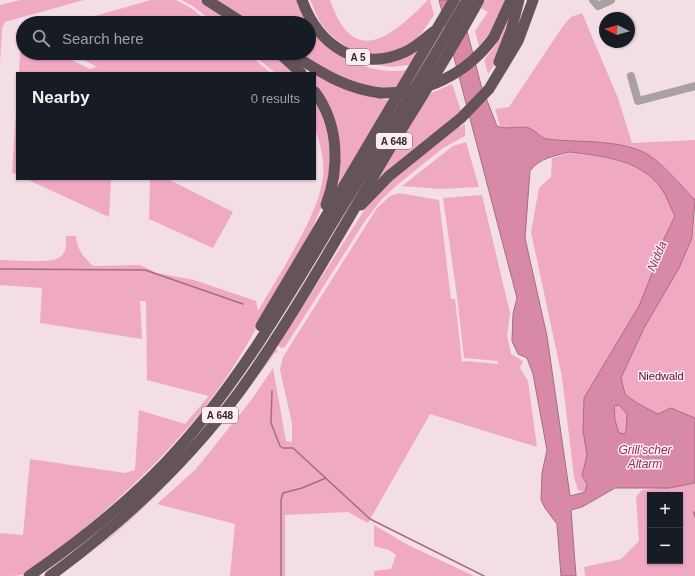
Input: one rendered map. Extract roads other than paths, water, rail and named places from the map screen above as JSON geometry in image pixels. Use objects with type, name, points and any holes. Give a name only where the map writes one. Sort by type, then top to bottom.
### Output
[{"type":"highway","points":[[207,0],[232,16]]},
{"type":"highway","name":"A 5","points":[[302,0],[309,16]]},
{"type":"highway","name":"A 648","points":[[221,398],[295,266],[454,0]]},
{"type":"highway","points":[[302,60],[340,83],[359,89],[380,93],[410,91],[441,81],[455,74],[477,56],[494,37],[511,0]]},
{"type":"highway","points":[[497,72],[519,0]]},
{"type":"highway","points":[[348,218],[389,176],[461,118],[477,101],[518,41],[533,0]]},
{"type":"highway","name":"A 648","points":[[29,576],[83,538],[115,511],[166,462],[221,398],[276,317],[438,50],[474,3]]},
{"type":"highway","name":"A 648","points":[[50,576],[78,556],[130,512],[168,476],[205,435],[239,392],[268,350],[348,218],[440,64],[474,3]]},
{"type":"highway","name":"A 5","points":[[316,27],[326,40],[336,48],[356,57],[378,59],[398,55],[416,46],[434,32]]},
{"type":"highway","points":[[287,60],[300,72]]},
{"type":"highway","name":"A 648","points":[[295,266],[326,205],[334,178],[335,155],[333,135],[328,117],[316,94]]},
{"type":"street","points":[[593,0],[598,6],[611,0]]},
{"type":"street","points":[[631,76],[638,101],[695,86]]},
{"type":"water","name":"Grill’scher Altarm","points":[[439,0],[459,0],[481,85],[497,126],[504,128],[528,127],[541,137],[547,139],[607,143],[630,147],[641,151],[663,166],[695,200],[692,238],[679,268],[644,328],[621,378],[625,394],[637,403],[658,414],[671,408],[695,418],[695,483],[669,488],[615,488],[582,507],[571,510],[576,576],[561,576],[557,524],[541,500],[542,473],[547,450],[533,374],[527,358],[518,354],[512,341],[513,314],[517,298]],"holes":[[[569,152],[594,155],[619,161],[642,171],[652,178],[661,188],[675,216],[661,245],[653,271],[639,306],[584,398],[583,431],[587,455],[582,476],[587,484],[585,492],[570,496],[547,336],[525,238],[530,171],[543,160]],[[619,405],[627,414],[626,431],[624,434],[619,433],[615,420],[614,406]]]},
{"type":"waterway","points":[[0,269],[145,270],[243,304]]},
{"type":"waterway","points":[[272,391],[271,423],[280,446],[283,448],[293,448],[370,519],[484,576]]},
{"type":"waterway","points":[[281,576],[281,500],[283,493],[302,488],[326,478]]},
{"type":"waterway","points":[[694,512],[695,517]]},
{"type":"water label","name":"Nidda","points":[[657,256]]},
{"type":"park label","name":"Niedwald","points":[[661,376]]}]
